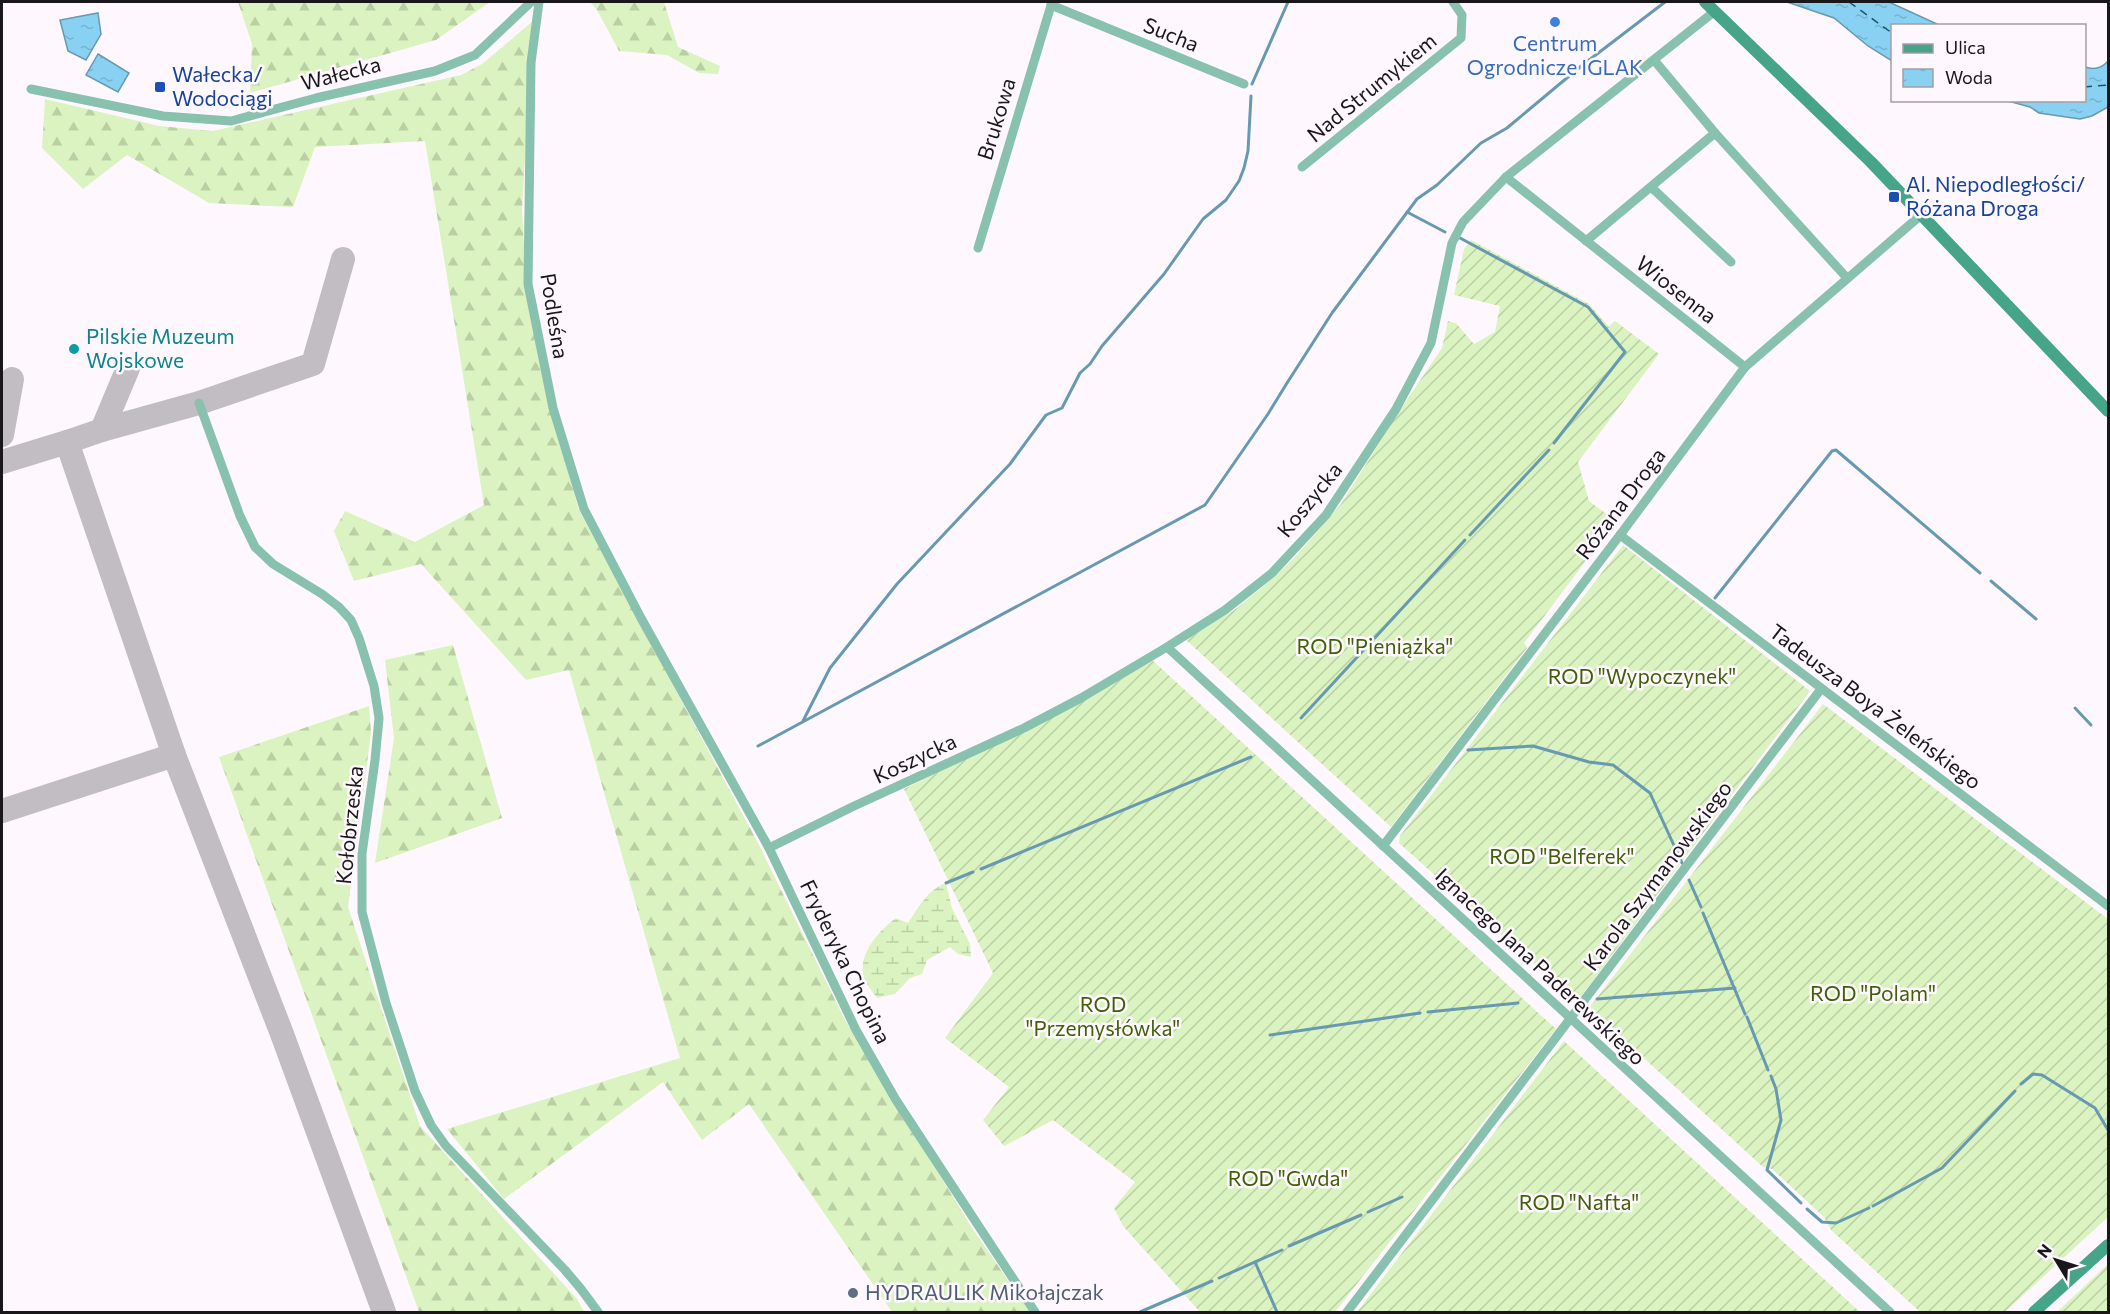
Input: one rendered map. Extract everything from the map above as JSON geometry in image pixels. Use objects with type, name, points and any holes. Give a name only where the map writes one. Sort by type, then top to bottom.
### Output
[{"type":"street","name":"Wałecka","points":[[31,89],[163,116],[231,121],[445,67],[475,55],[531,2]]},
{"type":"street","name":"Podleśna","points":[[531,2],[528,284],[553,408],[584,509],[641,618]]},
{"type":"street","name":"Nad Strumykiem","points":[[1302,167],[1461,38],[1462,15],[1453,2]]},
{"type":"street","points":[[1705,2],[1856,147],[2109,411]]},
{"type":"street","name":"Sucha","points":[[1051,3],[1244,84]]},
{"type":"street","name":"Brukowa","points":[[978,248],[1051,3]]},
{"type":"street","name":"Koszycka","points":[[769,848],[1024,728],[1081,698],[1224,610],[1272,573],[1326,515],[1396,409],[1431,343],[1451,247],[1457,230],[1506,177],[1715,11]]},
{"type":"street","points":[[1654,60],[1714,133],[1847,278]]},
{"type":"street","points":[[1586,241],[1714,133]]},
{"type":"street","name":"Wiosenna","points":[[1506,177],[1745,368]]},
{"type":"street","points":[[1651,187],[1731,262]]},
{"type":"street","name":"Różana Droga","points":[[1383,846],[1745,368],[1921,215]]},
{"type":"street","name":"Kołobrzeska","points":[[199,403],[240,516],[255,548],[273,564],[339,607],[351,620],[359,638],[374,686],[379,718],[362,854],[362,912],[386,1003],[415,1091],[431,1125],[446,1146],[565,1270],[598,1312]]},
{"type":"street","name":"Tadeusza Boya Żeleńskiego","points":[[1620,535],[2109,906]]},
{"type":"street","name":"Fryderyka Chopina","points":[[641,618],[769,848],[856,1030],[896,1100],[1035,1312]]},
{"type":"street","name":"Ignacego Jana Paderewskiego","points":[[1167,647],[1890,1312]]},
{"type":"street","name":"Karola Szymanowskiego","points":[[1347,1312],[1821,689]]},
{"type":"street","points":[[2034,1312],[2109,1245]]},
{"type":"green space","points":[[238,2],[490,2],[436,40],[250,93],[252,44]]},
{"type":"green space","points":[[590,2],[664,2],[678,47],[720,66],[718,74],[699,73],[667,55],[619,51],[597,10]]},
{"type":"green space","points":[[533,21],[522,210],[527,298],[578,508],[758,843],[846,1022],[972,1228],[1030,1312],[892,1312],[749,1104],[702,1140],[663,1082],[504,1199],[447,1129],[680,1058],[569,670],[526,680],[421,564],[354,581],[334,531],[345,511],[415,542],[484,505],[425,141],[315,147],[293,207],[209,203],[127,155],[83,189],[42,148],[45,99],[159,126],[213,131],[461,75],[482,64]]},
{"type":"green space","name":"ROD \"Pieniążka\"","points":[[1471,240],[1589,304],[1609,327],[1615,321],[1659,354],[1578,462],[1589,501],[1616,521],[1524,643],[1527,648],[1391,827],[1186,640],[1237,608],[1272,579],[1296,556],[1341,504],[1442,348],[1448,321],[1456,323],[1474,344],[1495,332],[1500,306],[1454,295],[1464,249]]},
{"type":"green space","points":[[1623,545],[1810,691],[1579,999],[1534,964],[1399,843],[1400,836]]},
{"type":"green space","points":[[453,645],[502,818],[375,863],[394,738],[385,660]]},
{"type":"green space","points":[[1152,660],[1556,1029],[1335,1312],[1200,1312],[1123,1226],[1114,1208],[1135,1182],[1053,1120],[1004,1146],[983,1120],[1009,1087],[945,1038],[993,973],[904,789],[1093,696]]},
{"type":"green space","name":"ROD \"Polam\"","points":[[1823,704],[2108,919],[2108,1217],[2005,1312],[1920,1312],[1831,1230],[1824,1217],[1772,1169],[1763,1167],[1589,1008]]},
{"type":"green space","points":[[369,706],[371,733],[348,907],[420,1126],[577,1299],[584,1312],[419,1312],[219,757]]},
{"type":"green space","points":[[946,883],[952,908],[970,944],[971,957],[958,954],[950,947],[927,960],[922,974],[910,978],[895,994],[877,998],[865,981],[863,969],[871,944],[896,918],[908,923],[929,894]]},
{"type":"green space","name":"ROD \"Nafta\"","points":[[1564,1041],[1860,1312],[1357,1312]]},
{"type":"green space","points":[[2108,1264],[2108,1312],[2057,1312]]},
{"type":"water","points":[[1787,2],[1889,2],[1937,24],[1891,24],[1891,60],[1868,46],[1834,18]]},
{"type":"water","points":[[98,13],[101,34],[86,60],[68,51],[60,20]]},
{"type":"water","points":[[98,54],[129,73],[118,92],[86,75]]},
{"type":"water","points":[[2108,61],[2108,107],[2092,116],[2080,119],[2039,113],[2030,107],[2012,102],[2086,102],[2086,67],[2098,68]]},
{"type":"waterway","points":[[1252,84],[1288,2]]},
{"type":"waterway","points":[[758,746],[1205,505],[1268,414],[1332,313],[1417,199],[1437,185],[1481,143],[1507,128],[1580,67],[1665,2]]},
{"type":"waterway","points":[[803,721],[830,668],[897,584],[1010,464],[1046,415],[1062,408],[1080,373],[1090,364],[1102,346],[1164,274],[1203,219],[1226,200],[1239,181],[1244,168],[1248,151],[1251,96]]},
{"type":"waterway","points":[[1407,212],[1445,232]]},
{"type":"waterway","points":[[1460,238],[1588,307],[1625,352],[1554,443]]},
{"type":"waterway","points":[[1470,535],[1549,450]]},
{"type":"waterway","points":[[1715,598],[1832,451],[1836,450],[1980,573]]},
{"type":"waterway","points":[[1301,718],[1465,540]]},
{"type":"waterway","points":[[1991,581],[2036,619]]},
{"type":"waterway","points":[[2075,708],[2091,725]]},
{"type":"waterway","points":[[1468,750],[1533,746],[1589,762],[1613,765],[1650,793],[1682,863]]},
{"type":"waterway","points":[[981,869],[1251,757]]},
{"type":"waterway","points":[[946,883],[973,872]]},
{"type":"waterway","points":[[1689,880],[1701,907]]},
{"type":"waterway","points":[[1703,913],[1745,1014]]},
{"type":"waterway","points":[[1597,999],[1735,988]]},
{"type":"waterway","points":[[1428,1012],[1518,1003]]},
{"type":"waterway","points":[[1270,1035],[1420,1013]]},
{"type":"waterway","points":[[1747,1017],[1768,1070]]},
{"type":"waterway","points":[[2021,1084],[2033,1074],[2042,1075],[2095,1108],[2108,1130]]},
{"type":"waterway","points":[[1771,1076],[1776,1089],[1781,1120],[1767,1170],[1801,1203]]},
{"type":"waterway","points":[[1873,1206],[1942,1168],[2015,1091]]},
{"type":"waterway","points":[[1368,1212],[1402,1197]]},
{"type":"waterway","points":[[1807,1209],[1822,1222],[1836,1223],[1869,1208]]},
{"type":"waterway","points":[[1289,1246],[1361,1215]]},
{"type":"waterway","points":[[1219,1278],[1282,1250]]},
{"type":"waterway","points":[[1255,1262],[1277,1312]]},
{"type":"waterway","points":[[1140,1312],[1212,1281]]},
{"type":"ferry route","points":[[1849,2],[1891,32]]},
{"type":"ferry route","points":[[2086,87],[2108,85]]},
{"type":"taxiway","points":[[67,442],[199,403],[313,364],[343,259]]},
{"type":"taxiway","points":[[102,430],[128,368]]},
{"type":"taxiway","points":[[2,435],[12,379]]},
{"type":"taxiway","points":[[2,462],[67,442],[174,755],[282,1034],[384,1312]]},
{"type":"taxiway","points":[[2,811],[174,755]]},
{"type":"place","name":"Centrum Ogrodnicze IGLAK","points":[[1555,22]]},
{"type":"place","name":"Wałecka/ Wodociągi","points":[[160,87]]},
{"type":"place","name":"Al. Niepodległości/ Różana Droga","points":[[1894,197]]},
{"type":"place","name":"Pilskie Muzeum Wojskowe","points":[[74,349]]},
{"type":"place","name":"HYDRAULIK Mikołajczak","points":[[853,1293]]},
{"type":"park label","name":"ROD \"Wypoczynek\"","points":[[1642,677]]},
{"type":"park label","name":"ROD \"Belferek\"","points":[[1562,857]]},
{"type":"park label","name":"ROD \"Przemysłówka\"","points":[[1103,1017]]},
{"type":"park label","name":"ROD \"Gwda\"","points":[[1288,1179]]}]
